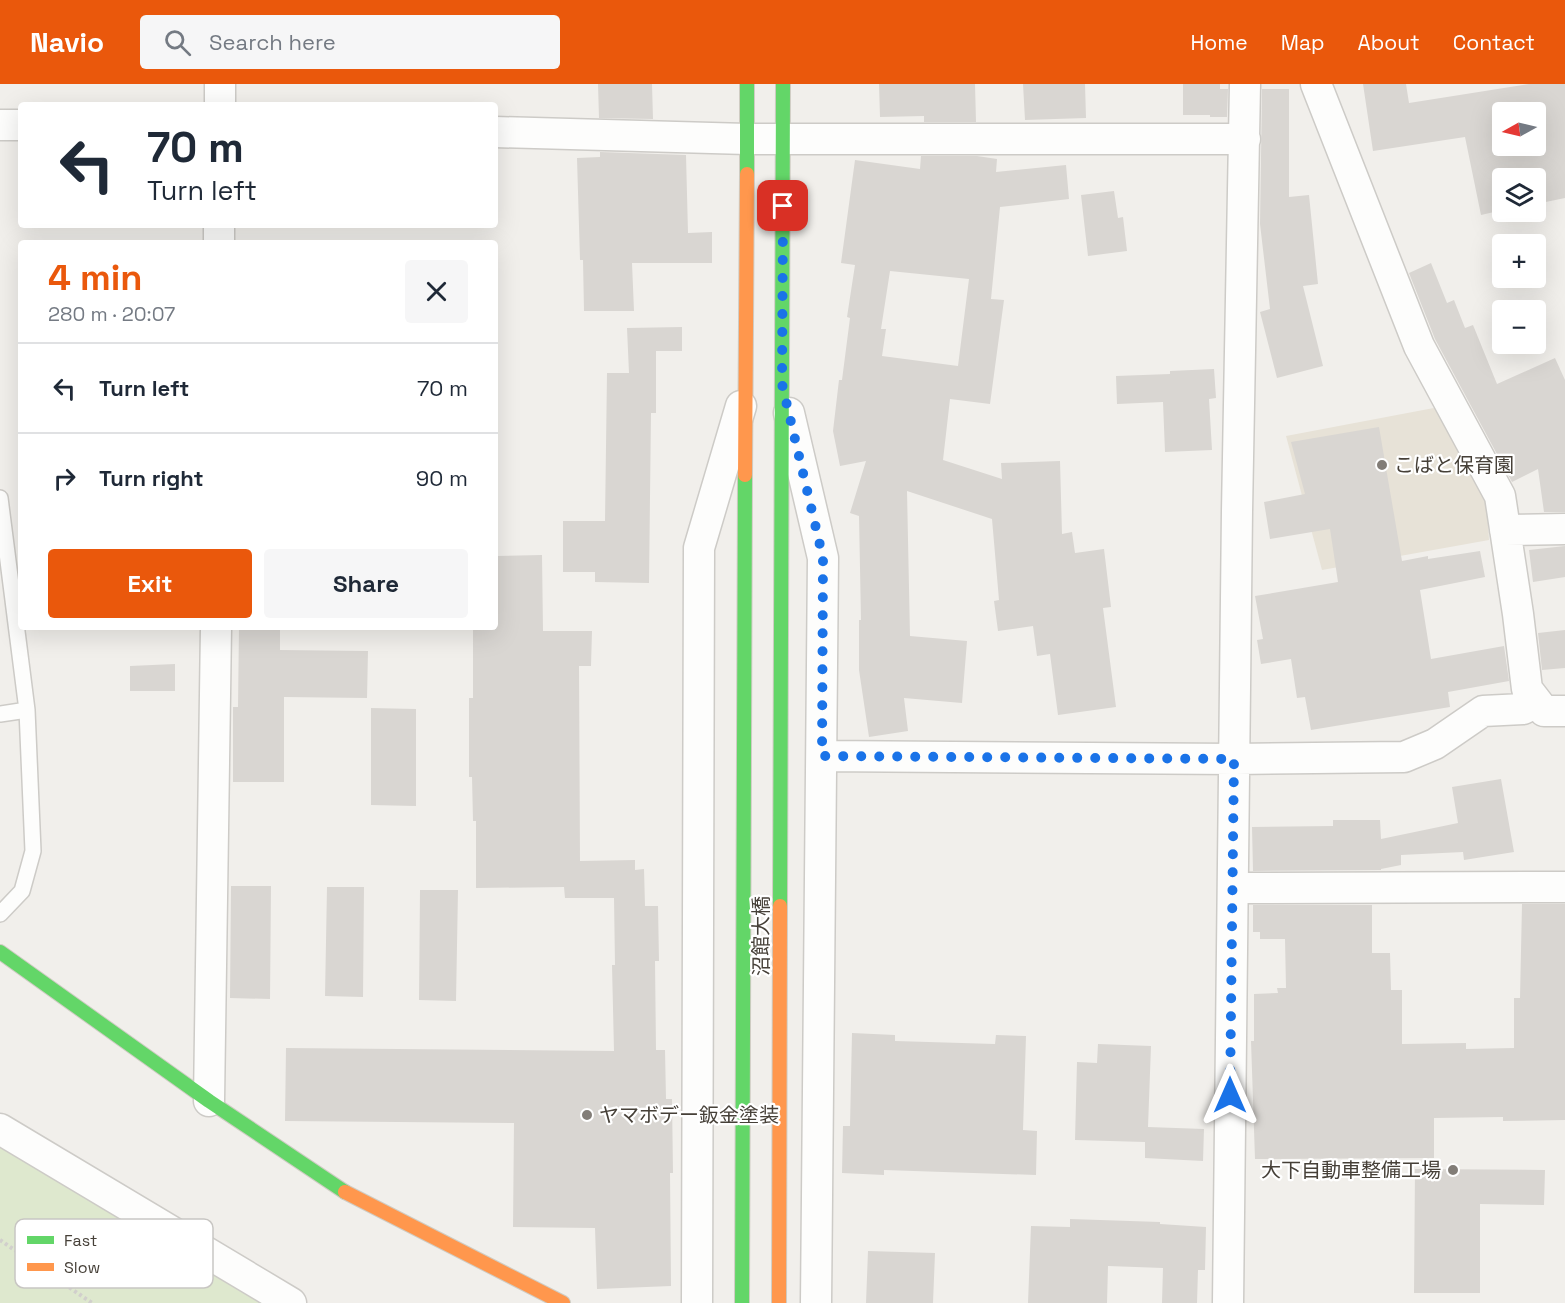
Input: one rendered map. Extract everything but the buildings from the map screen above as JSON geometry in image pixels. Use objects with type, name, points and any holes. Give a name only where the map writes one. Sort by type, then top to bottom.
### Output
[{"type":"street","points":[[220,84],[220,102]]},
{"type":"street","name":"沼館大橋","points":[[742,1303],[747,84]]},
{"type":"street","name":"沼館大橋","points":[[779,1303],[783,84]]},
{"type":"street","points":[[1228,1303],[1237,511],[1245,84]]},
{"type":"street","points":[[1316,84],[1419,346],[1500,496],[1527,689],[1544,711],[1565,711]]},
{"type":"street","points":[[0,125],[18,125]]},
{"type":"street","points":[[498,132],[747,139],[1245,139]]},
{"type":"street","points":[[782,384],[823,558],[816,1303]]},
{"type":"street","points":[[697,1303],[699,548],[745,391]]},
{"type":"street","points":[[1505,530],[1565,529]]},
{"type":"street","points":[[209,1101],[216,630]]},
{"type":"street","points":[[822,756],[1234,759],[1404,757],[1435,744],[1483,711],[1523,709],[1537,702]]},
{"type":"street","points":[[1233,888],[1565,887]]},
{"type":"street","points":[[0,952],[209,1101],[349,1195],[563,1303]]},
{"type":"street","points":[[0,1129],[151,1219]]},
{"type":"street","points":[[213,1256],[291,1303]]},
{"type":"lane","points":[[0,498],[27,710],[33,851],[22,891],[0,914]]},
{"type":"lane","points":[[0,714],[27,710]]},
{"type":"path","points":[[0,1240],[15,1250]]},
{"type":"path","points":[[70,1288],[92,1303]]},
{"type":"shaded area","name":"こばと保育園","points":[[1439,407],[1486,493],[1489,540],[1322,570],[1286,436]]},
{"type":"green space","points":[[0,1145],[122,1219],[15,1219],[15,1288],[213,1288],[213,1274],[261,1303],[0,1303]]},
{"type":"traffic: fast","points":[[747,84],[747,174]]},
{"type":"traffic: fast","points":[[780,906],[783,84]]},
{"type":"traffic: fast","points":[[742,1303],[745,475]]},
{"type":"traffic: fast","points":[[0,952],[209,1101],[345,1192]]},
{"type":"traffic: slow","points":[[745,475],[747,174]]},
{"type":"traffic: slow","points":[[779,1303],[780,906]]},
{"type":"traffic: slow","points":[[345,1192],[563,1303]]},
{"type":"place","name":"こばと保育園","points":[[1382,465]]},
{"type":"place","name":"ヤマボデー鈑金塗装","points":[[587,1115]]},
{"type":"place","name":"大下自動車整備工場","points":[[1453,1170]]},
{"type":"route","points":[[783,206],[782,384],[823,558],[822,756],[1234,759],[1230,1095]]}]
